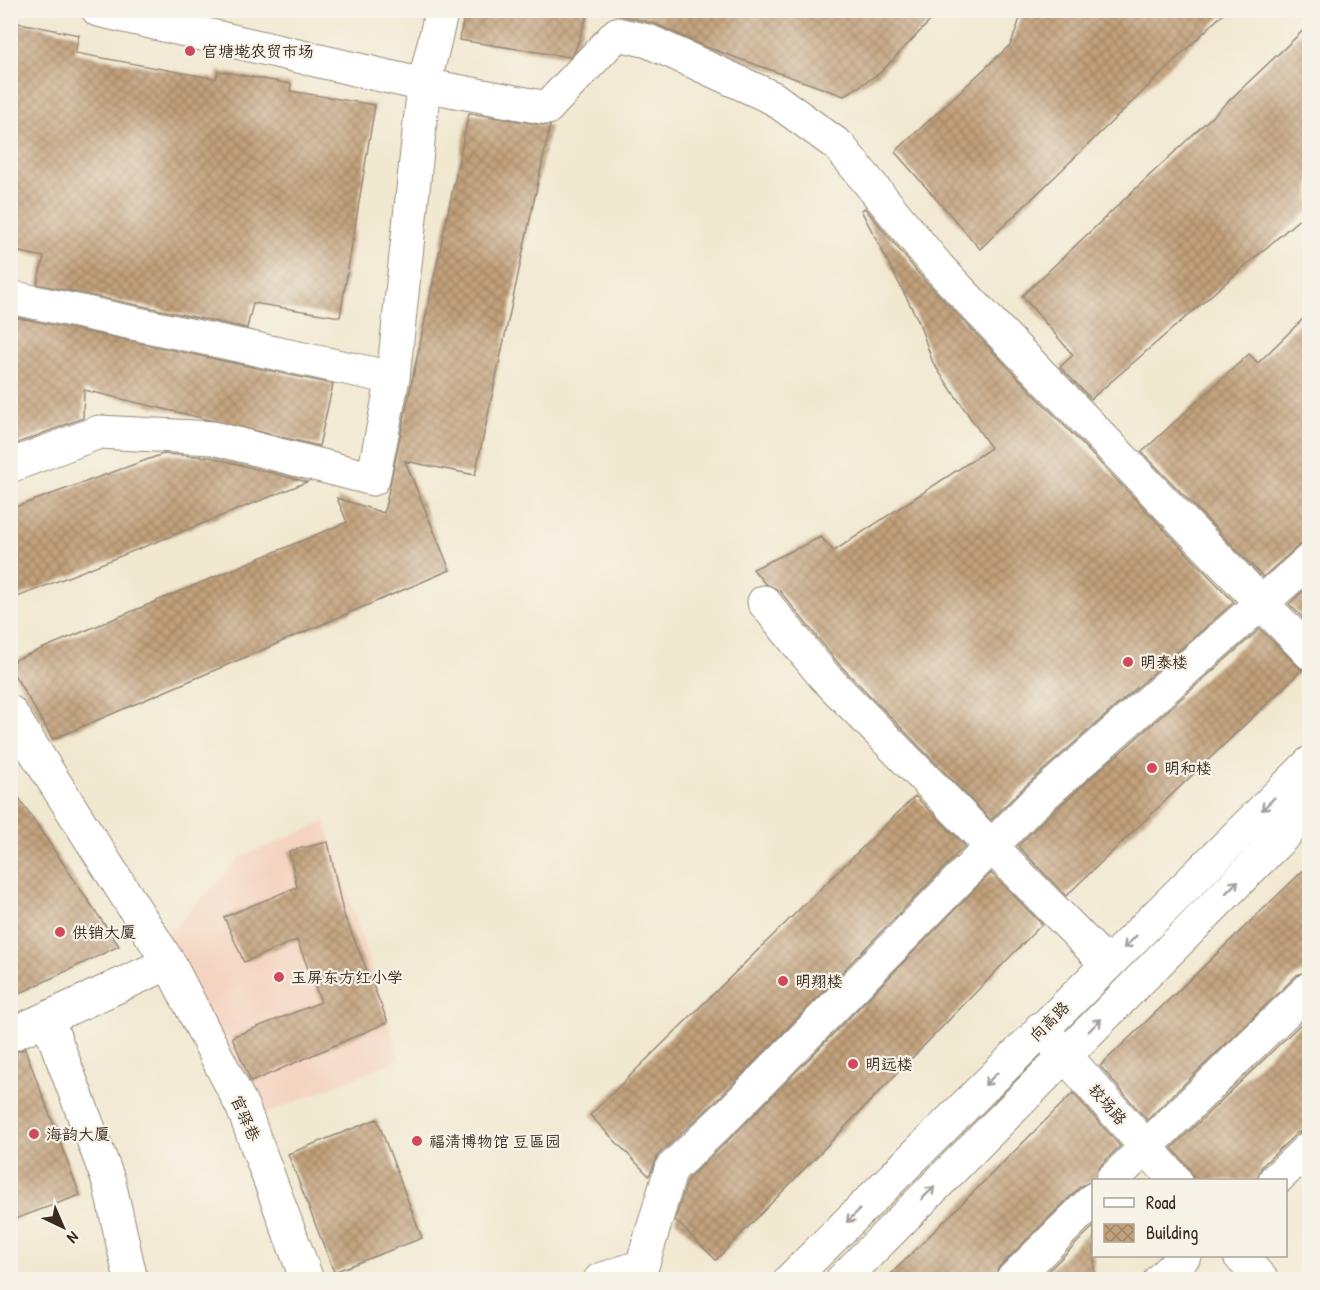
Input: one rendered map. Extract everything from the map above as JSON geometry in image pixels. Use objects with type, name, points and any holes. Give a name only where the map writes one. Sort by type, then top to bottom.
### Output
[{"type":"street","points":[[98,10],[424,85],[547,108],[617,34],[648,41],[773,98],[839,146],[938,267],[1036,372],[1310,653]]},
{"type":"street","points":[[10,466],[99,432],[213,438],[373,479],[393,378],[424,85],[442,10]]},
{"type":"street","points":[[10,297],[393,378]]},
{"type":"street","points":[[600,1280],[653,1273],[671,1169],[728,1115],[1033,804],[1260,601],[1310,560]]},
{"type":"street","points":[[764,602],[824,676],[1107,964]]},
{"type":"street","name":"官驿巷","points":[[10,712],[169,963],[243,1108],[307,1280]]},
{"type":"street","name":"向高路","points":[[790,1280],[1310,763]]},
{"type":"street","points":[[842,1280],[1310,809]]},
{"type":"street","points":[[10,1035],[169,963]]},
{"type":"street","points":[[1113,1179],[1310,988]]},
{"type":"street","points":[[47,1018],[109,1182],[130,1280]]},
{"type":"street","name":"较场路","points":[[1041,1028],[1174,1179]]},
{"type":"street","points":[[1276,1179],[1310,1147]]},
{"type":"street","points":[[1012,1280],[1092,1201]]},
{"type":"street","points":[[1160,1280],[1183,1257]]},
{"type":"street","points":[[1241,1257],[1262,1280]]},
{"type":"shaded area","name":"玉屏东方红小学","points":[[325,822],[400,1059],[258,1117],[165,937],[241,857]]},
{"type":"building","points":[[466,10],[589,10],[575,51],[570,57],[459,40]]},
{"type":"building","points":[[616,10],[906,10],[932,19],[880,73],[844,96],[706,47],[656,24],[616,14]]},
{"type":"building","points":[[1023,10],[1227,10],[980,249],[895,152],[1011,44]]},
{"type":"building","points":[[10,21],[79,35],[75,53],[216,79],[218,71],[291,84],[290,91],[375,105],[340,317],[253,303],[247,328],[37,284],[44,257],[10,250]]},
{"type":"building","points":[[1310,24],[1310,210],[1091,399],[1060,367],[1073,355],[1022,296]]},
{"type":"building","points":[[469,113],[550,126],[475,475],[405,461],[450,570],[53,739],[10,668],[10,662],[347,522],[337,498],[384,513]]},
{"type":"building","points":[[865,208],[924,280],[1234,602],[1021,790],[991,820],[838,663],[779,590],[765,584],[753,569],[821,537],[834,551],[991,448],[933,363],[918,320],[861,210]]},
{"type":"building","points":[[1310,312],[1310,542],[1298,546],[1263,577],[1142,452],[1249,354],[1258,363]]},
{"type":"building","points":[[10,316],[333,384],[319,446],[84,390],[83,418],[10,446]]},
{"type":"building","points":[[163,454],[210,457],[307,482],[10,600],[10,509]]},
{"type":"building","points":[[1310,585],[1310,625],[1289,604]]},
{"type":"building","name":"明和楼","points":[[1260,629],[1302,670],[1066,896],[1018,846],[1046,818]]},
{"type":"building","name":"供销大厦","points":[[10,785],[119,946],[10,998]]},
{"type":"building","name":"明翔楼","points":[[915,796],[965,846],[715,1102],[658,1155],[649,1176],[590,1115]]},
{"type":"building","points":[[328,842],[343,912],[388,1022],[251,1082],[232,1037],[321,1002],[297,940],[244,962],[224,917],[297,887],[289,851]]},
{"type":"building","points":[[1310,864],[1310,970],[1297,975],[1147,1120],[1100,1066]]},
{"type":"building","name":"明远楼","points":[[991,873],[1042,924],[716,1260],[675,1220],[688,1179]]},
{"type":"building","points":[[1310,1015],[1310,1129],[1297,1133],[1262,1166],[1257,1179],[1193,1179],[1189,1168],[1172,1148]]},
{"type":"building","name":"海韵大厦","points":[[25,1049],[80,1195],[10,1221],[10,1053]]},
{"type":"building","points":[[1073,1093],[1120,1146],[1099,1167],[1092,1182],[1081,1186],[999,1267],[994,1280],[885,1280]]},
{"type":"building","points":[[377,1119],[422,1238],[334,1272],[288,1154]]},
{"type":"building","points":[[1092,1228],[1094,1280],[1039,1280]]},
{"type":"place","name":"官塘墘农贸市场","points":[[190,51]]},
{"type":"place","name":"明泰楼","points":[[1128,662]]},
{"type":"place","name":"明和楼","points":[[1152,768]]},
{"type":"place","name":"供销大厦","points":[[60,932]]},
{"type":"place","name":"玉屏东方红小学","points":[[279,977]]},
{"type":"place","name":"明翔楼","points":[[783,981]]},
{"type":"place","name":"明远楼","points":[[853,1064]]},
{"type":"place","name":"海韵大厦","points":[[34,1134]]},
{"type":"place","name":"福清博物馆 豆區园","points":[[417,1141]]}]
